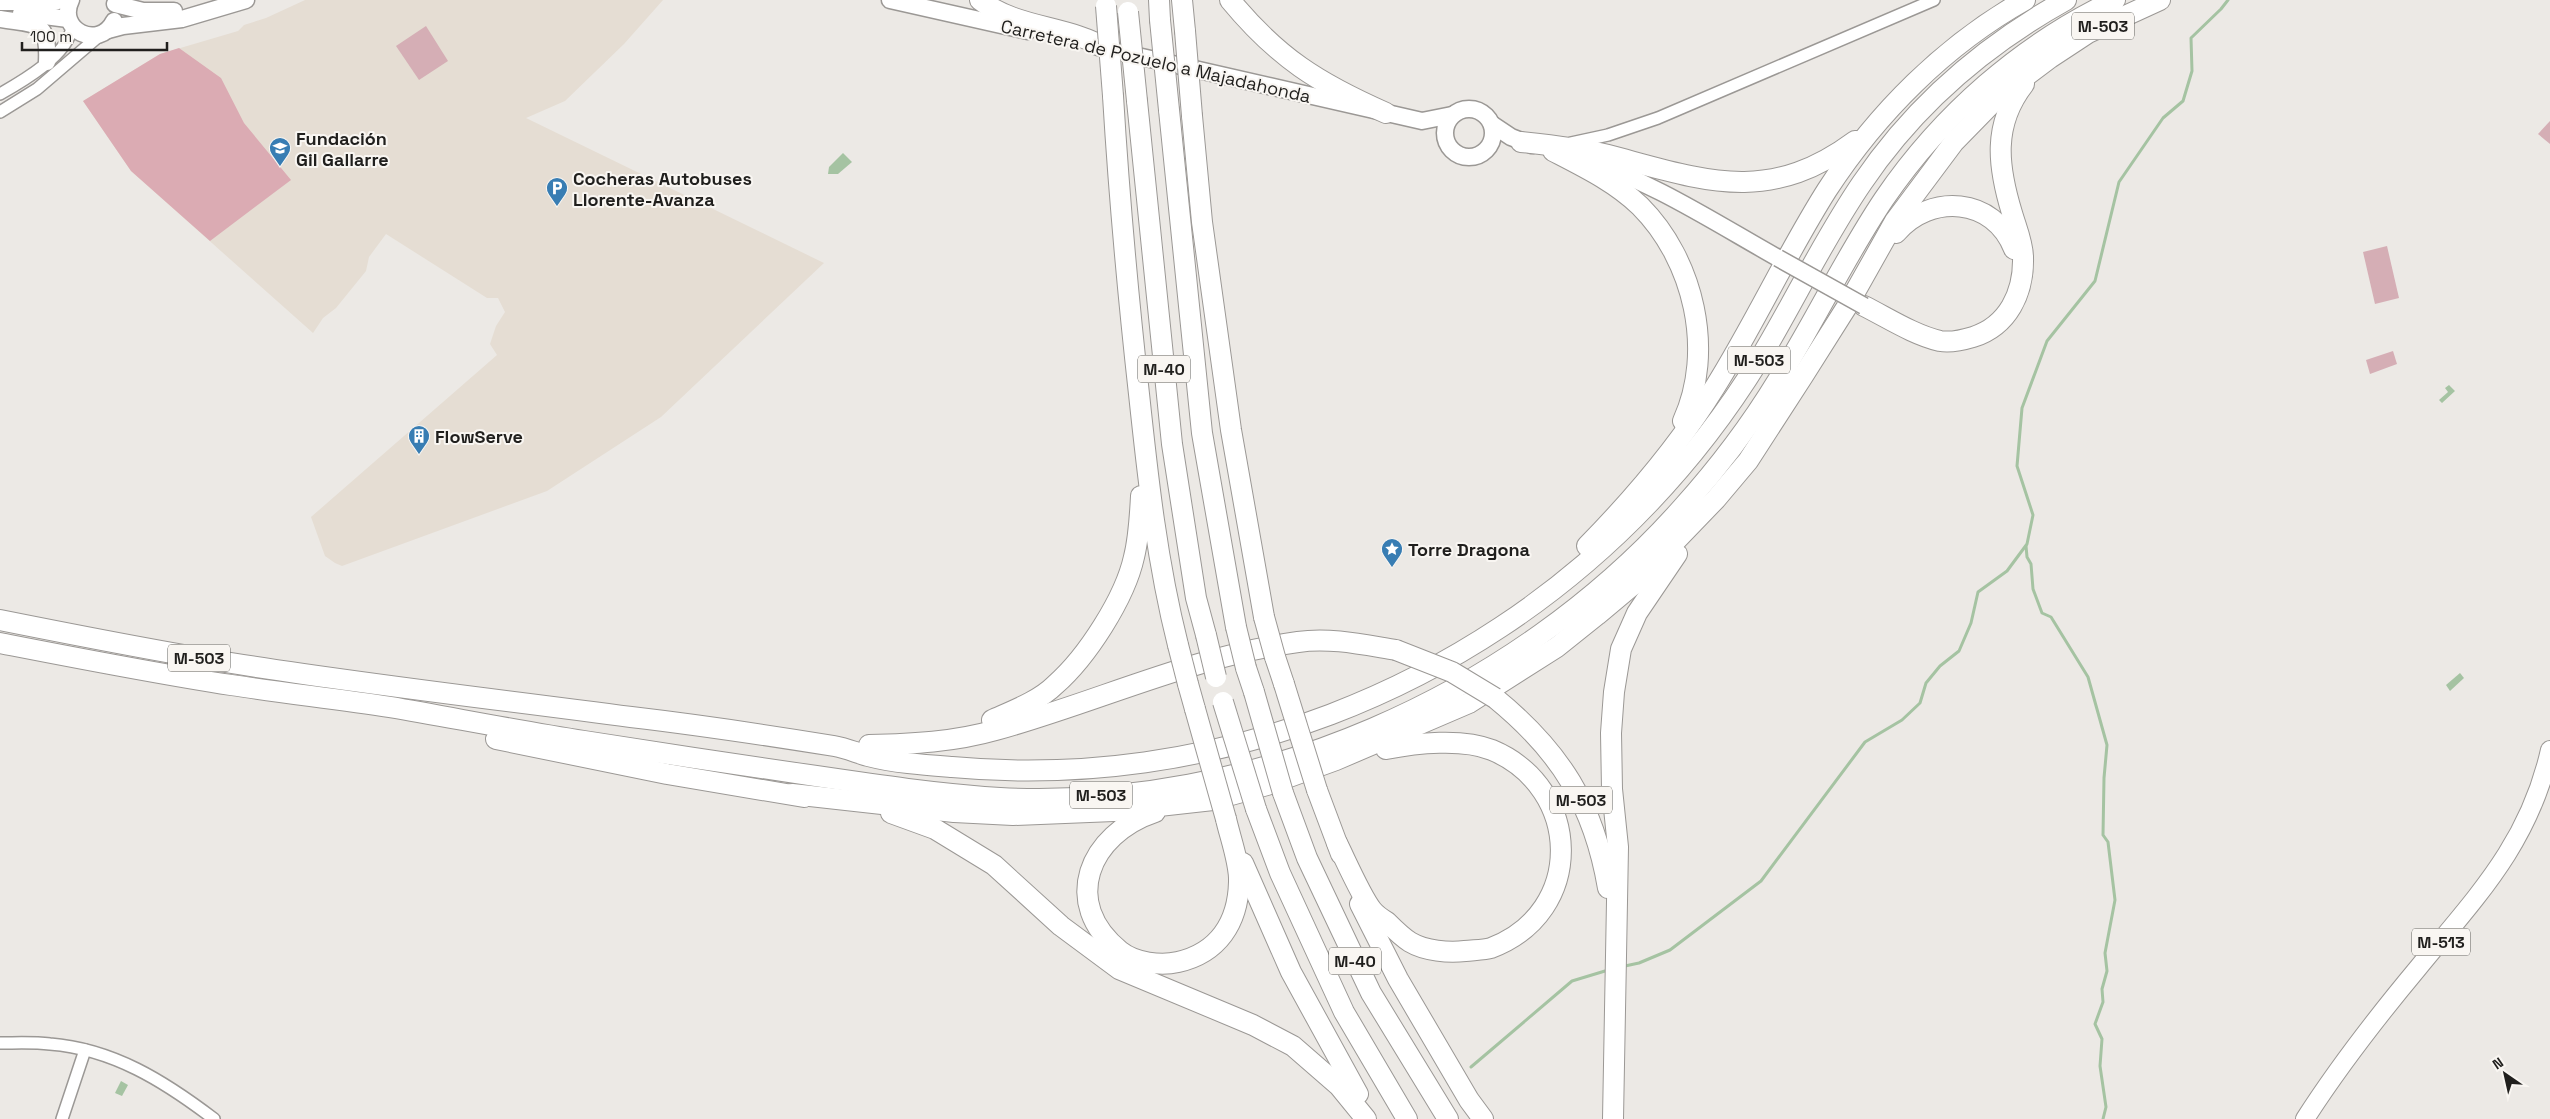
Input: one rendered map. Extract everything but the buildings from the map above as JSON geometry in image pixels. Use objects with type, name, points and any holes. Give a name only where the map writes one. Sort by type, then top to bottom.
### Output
[{"type":"highway","points":[[980,0],[989,7],[1014,19],[1087,38],[1107,49]]},
{"type":"highway","name":"M-40","points":[[1159,0],[1202,433],[1236,627],[1246,668],[1283,793],[1307,858],[1371,993],[1448,1119]]},
{"type":"highway","points":[[1182,0],[1202,222],[1229,421],[1264,617],[1317,790],[1349,879],[1398,980],[1469,1100],[1483,1119]]},
{"type":"highway","points":[[1230,0],[1255,30],[1290,62],[1342,94],[1386,113]]},
{"type":"highway","name":"M-503","points":[[1408,682],[1478,635],[1556,574],[1619,513],[1662,462],[1715,387],[1827,190],[1874,126],[1911,86],[1945,57],[1987,25],[2025,0]]},
{"type":"highway","name":"M-503","points":[[0,620],[232,663],[633,717],[843,748],[872,757],[998,770],[1072,770],[1147,763],[1216,749],[1284,731],[1326,718],[1408,682],[1470,648],[1529,609],[1564,582],[1628,525],[1685,463],[1735,396],[1759,360],[1839,219],[1863,181],[1891,144],[1928,104],[1973,62],[2032,18],[2066,0]]},
{"type":"highway","name":"M-503","points":[[0,643],[133,668],[284,693],[386,706],[532,733],[902,789],[1002,798],[1110,794],[1164,788],[1233,774],[1332,745],[1412,711],[1543,636],[1647,545],[1705,482],[1756,415],[1868,226],[1914,159],[1966,102],[2019,58],[2075,21],[2115,0]]},
{"type":"highway","name":"M-503","points":[[1613,1119],[1618,847],[1612,789],[1611,733],[1614,692],[1621,649],[1637,613],[1668,566],[1728,490],[1846,308],[1895,221],[1954,142],[2000,96],[2050,58],[2088,33],[2160,0]]},
{"type":"highway","points":[[1106,3],[1122,234],[1151,512],[1169,610],[1226,819],[1240,881],[1233,920],[1219,942],[1193,959],[1168,964],[1143,962],[1121,952],[1100,929],[1089,902],[1088,879],[1095,857],[1109,838],[1135,819],[1178,804]]},
{"type":"highway","name":"M-40","points":[[1128,6],[1172,444],[1196,598],[1223,702],[1256,809],[1280,873],[1344,1012],[1407,1119]]},
{"type":"highway","points":[[1895,221],[1954,128],[2019,58]]},
{"type":"highway","name":"M-503","points":[[2021,280],[2023,256],[2003,184],[2000,150],[2002,127],[2012,100],[2050,58]]},
{"type":"highway","points":[[1521,142],[1552,149],[1609,156],[1697,179],[1759,182],[1785,177],[1818,165],[1841,152],[1874,126]]},
{"type":"highway","name":"M-503","points":[[1552,149],[1604,178],[1641,207],[1660,230],[1677,258],[1689,288],[1697,322],[1697,370],[1686,415],[1662,462]]},
{"type":"highway","name":"M-503","points":[[1873,259],[1901,227],[1914,216],[1948,205],[1970,208],[1987,216],[2001,227],[2013,246],[2021,280]]},
{"type":"highway","points":[[1864,306],[1924,336],[1942,341],[1962,341],[1987,333],[2004,319],[2014,302],[2021,280]]},
{"type":"highway","points":[[935,743],[1012,711],[1054,686],[1086,652],[1116,604],[1134,558],[1145,452]]},
{"type":"highway","name":"M-503","points":[[792,794],[954,812],[1013,814],[1077,813],[1214,800],[1267,785],[1336,760],[1468,703],[1557,647],[1634,584],[1686,532],[1748,460]]},
{"type":"highway","name":"M-503","points":[[843,748],[935,743],[995,731],[1228,656],[1300,642],[1338,642],[1396,650],[1452,672],[1495,698],[1524,721],[1542,741],[1574,787],[1590,817],[1602,852],[1616,930]]},
{"type":"highway","points":[[284,693],[313,704],[435,725],[548,751],[667,774],[895,813],[935,829],[994,865],[1076,938],[1119,969],[1253,1025],[1294,1046],[1340,1086],[1366,1119]]},
{"type":"highway","points":[[1336,760],[1410,744],[1448,742],[1491,750],[1525,770],[1549,799],[1560,828],[1562,863],[1552,894],[1530,926],[1491,948],[1450,953],[1411,943],[1372,910],[1337,843]]},
{"type":"highway","points":[[1226,819],[1291,972],[1373,1119]]},
{"type":"main road","name":"M-513","points":[[2305,1119],[2341,1064],[2474,902],[2516,843],[2537,794],[2550,750]]},
{"type":"street","points":[[0,2],[54,2],[61,0]]},
{"type":"street","points":[[0,94],[26,79],[47,62],[71,38],[68,7],[71,0]]},
{"type":"street","points":[[0,112],[37,89],[103,33],[114,21],[114,2],[143,11],[163,12],[230,0]]},
{"type":"street","points":[[0,8],[70,23],[86,36],[103,33],[123,26],[182,20],[246,0]]},
{"type":"street","name":"Carretera de Pozuelo a Majadahonda","points":[[890,0],[1386,113],[1422,120],[1452,115]]},
{"type":"street","points":[[1552,149],[1641,124],[1934,0]]},
{"type":"street","points":[[0,19],[36,24],[43,29],[46,36],[47,62]]},
{"type":"street","points":[[1521,142],[1493,125],[1489,118],[1476,110],[1468,109],[1452,115],[1447,122],[1445,138],[1448,146],[1459,156],[1474,157],[1486,151],[1508,147],[1552,149],[1601,165],[1630,177],[1864,306]]},
{"type":"street","name":"Carretera de Pozuelo a Majadahonda","points":[[1422,120],[1445,138]]},
{"type":"street","points":[[1486,151],[1492,143],[1493,125]]},
{"type":"street","points":[[0,1043],[48,1044],[110,1056],[140,1070],[188,1099],[214,1119]]},
{"type":"street","points":[[62,1119],[85,1050]]},
{"type":"shaded area","points":[[305,0],[663,0],[624,44],[565,101],[526,118],[824,263],[661,417],[547,491],[342,566],[335,563],[325,556],[311,517],[497,355],[490,344],[496,326],[505,312],[498,298],[487,298],[386,234],[369,257],[366,271],[336,308],[323,318],[313,333],[131,171],[83,101],[160,54],[238,31],[244,25],[266,18]]},
{"type":"shaded area","points":[[426,26],[448,61],[419,80],[396,46]]},
{"type":"shaded area","points":[[179,48],[221,78],[244,123],[291,180],[210,241],[131,171],[83,101],[160,54]]},
{"type":"shaded area","points":[[2550,121],[2550,144],[2538,134]]},
{"type":"shaded area","points":[[843,153],[852,162],[838,174],[828,174],[829,167]]},
{"type":"shaded area","points":[[2387,246],[2399,298],[2375,304],[2363,252]]},
{"type":"shaded area","points":[[2393,351],[2397,364],[2370,374],[2366,360]]},
{"type":"shaded area","points":[[2449,385],[2455,391],[2442,403],[2439,400],[2448,392],[2445,388]]},
{"type":"shaded area","points":[[2460,673],[2464,678],[2450,691],[2446,685]]},
{"type":"shaded area","points":[[121,1081],[128,1085],[122,1096],[115,1093]]},
{"type":"waterway","points":[[1625,966],[1639,963],[1670,950],[1761,881],[1865,742],[1902,720],[1920,703],[1926,683],[1940,666],[1959,651],[1971,623],[1978,592],[2007,571],[2027,544],[2033,515],[2017,466],[2022,408],[2047,341],[2095,281],[2119,182],[2163,118],[2183,101],[2192,71],[2191,38],[2228,0]]},
{"type":"waterway","points":[[2026,546],[2027,557],[2031,564],[2033,589],[2042,613],[2051,617],[2088,677],[2107,745],[2104,778],[2103,835],[2108,842],[2115,900],[2105,953],[2107,971],[2102,989],[2103,1002],[2095,1024],[2102,1039],[2100,1066],[2106,1107],[2103,1119]]},
{"type":"waterway","points":[[1471,1067],[1572,981],[1605,971]]},
{"type":"place","name":"Fundación Gil Gallarre","points":[[280,167]]},
{"type":"place","name":"Cocheras Autobuses Llorente-Avanza","points":[[557,207]]},
{"type":"place","name":"FlowServe","points":[[419,455]]},
{"type":"place","name":"Torre Dragona","points":[[1392,568]]}]
